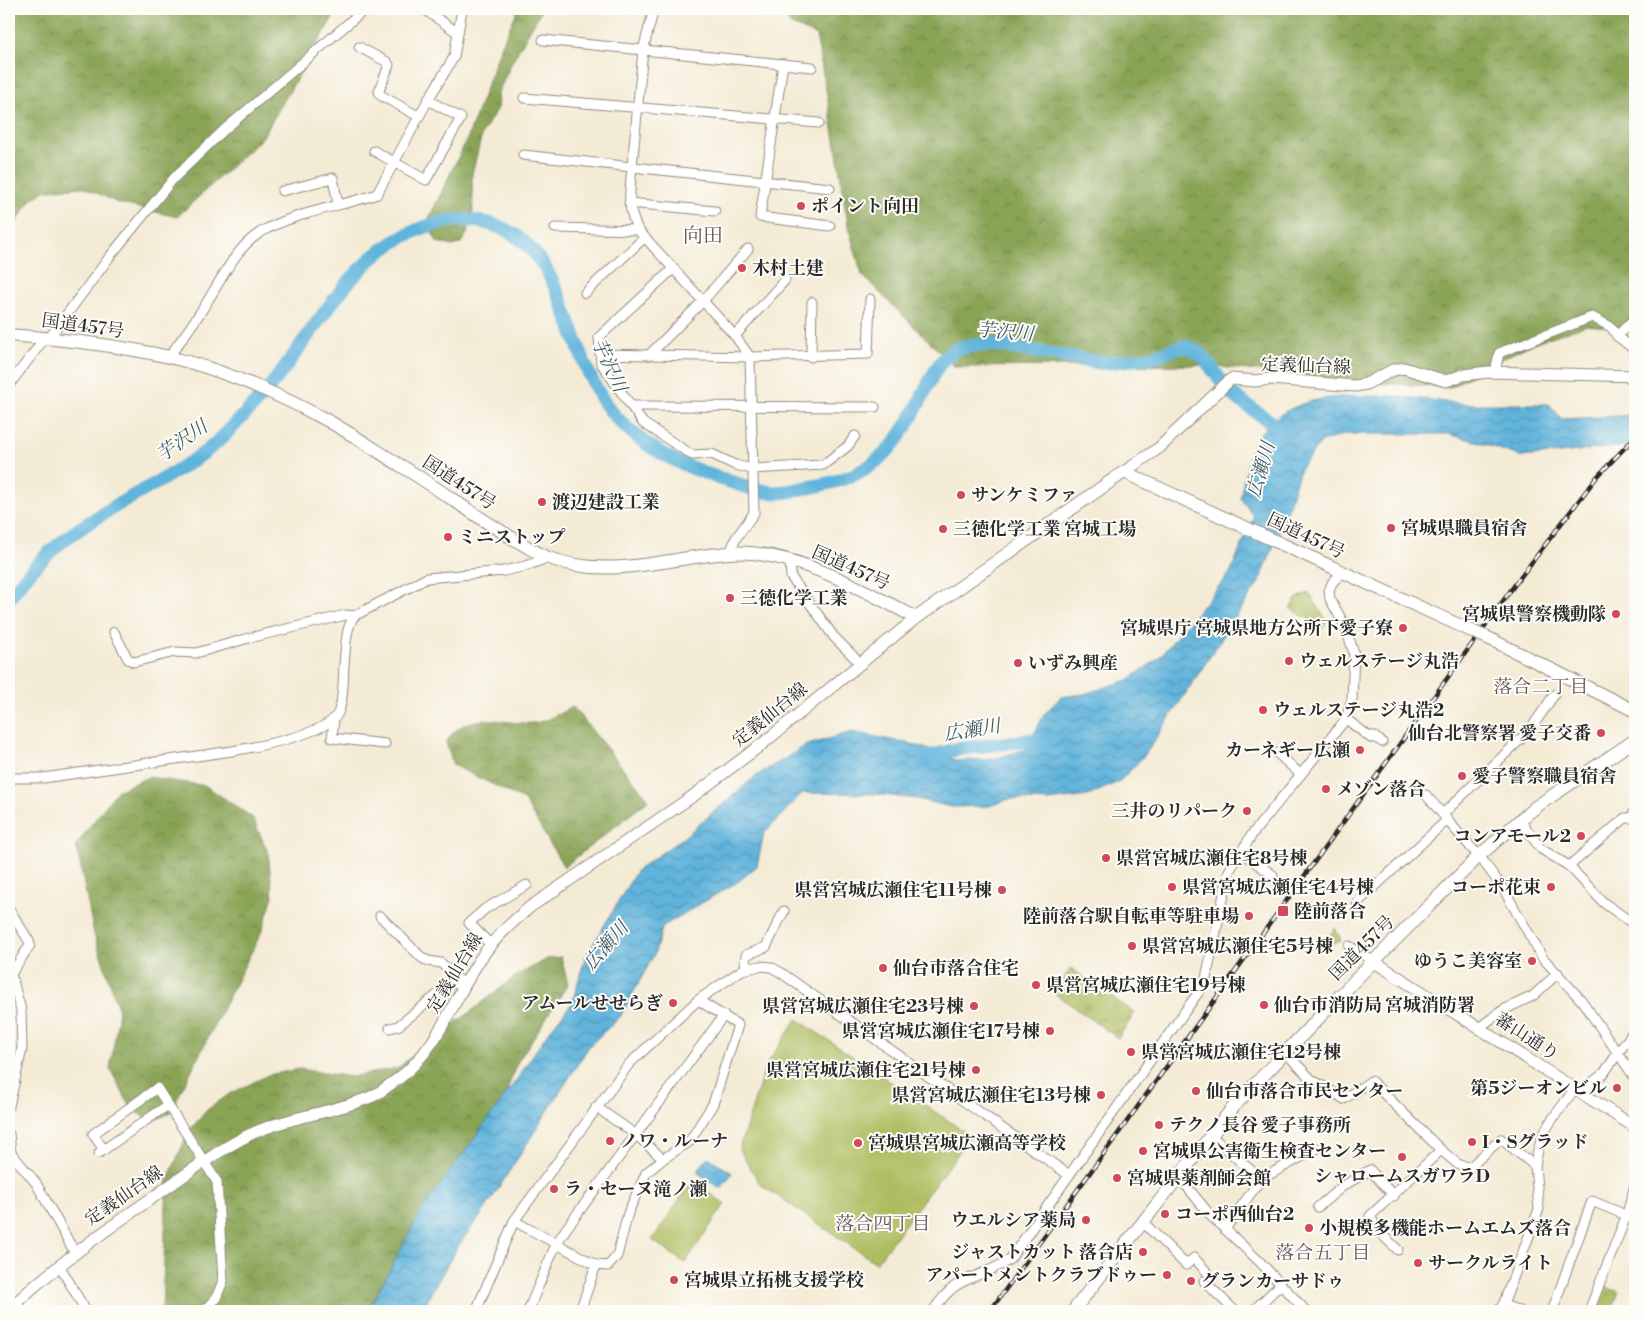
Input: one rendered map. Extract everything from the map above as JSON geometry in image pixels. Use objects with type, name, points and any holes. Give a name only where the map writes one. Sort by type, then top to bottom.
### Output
[{"type":"highway","name":"国道457号","points":[[9,335],[47,338],[170,357],[235,378],[320,416],[417,476],[504,534],[547,558],[585,568],[617,569],[730,553],[790,560],[842,582],[916,618]]},
{"type":"highway","name":"国道457号","points":[[1124,472],[1490,639],[1635,711]]},
{"type":"highway","points":[[916,618],[1124,472]]},
{"type":"highway","name":"国道457号","points":[[1073,1311],[1236,1105],[1373,961],[1479,856],[1520,820],[1537,806],[1634,743]]},
{"type":"main road","name":"定義仙台線","points":[[1124,472],[1159,448],[1204,402],[1230,379],[1255,381],[1270,379],[1355,386],[1366,384],[1393,370],[1404,368],[1446,381],[1463,376],[1495,372],[1635,376]]},
{"type":"main road","name":"定義仙台線","points":[[16,1308],[59,1265],[114,1223],[204,1162],[246,1137],[273,1125],[343,1107],[375,1095],[400,1077],[432,1044],[490,944],[530,907],[693,796],[761,745],[916,618]]},
{"type":"main road","name":"蕃山通り","points":[[1373,961],[1480,1027],[1635,1127]]},
{"type":"street","points":[[9,385],[174,178],[224,130],[365,9]]},
{"type":"street","points":[[424,9],[437,12],[458,33]]},
{"type":"street","points":[[170,357],[210,297],[230,261],[245,245],[272,226],[338,204],[377,194],[418,116],[454,57],[462,9]]},
{"type":"street","points":[[654,9],[643,50],[636,108],[629,203],[630,214],[641,234],[735,336],[750,357],[754,513],[736,538],[730,553]]},
{"type":"street","points":[[543,40],[812,67]]},
{"type":"street","points":[[359,47],[387,62],[389,66],[379,91],[380,95],[418,116]]},
{"type":"street","points":[[783,64],[760,217],[830,226]]},
{"type":"street","points":[[524,98],[819,123]]},
{"type":"street","points":[[374,151],[426,180],[461,118],[428,100]]},
{"type":"street","points":[[523,155],[830,188]]},
{"type":"street","points":[[282,191],[333,178],[338,204]]},
{"type":"street","points":[[629,203],[715,211]]},
{"type":"street","points":[[555,228],[641,234]]},
{"type":"street","points":[[585,293],[641,234]]},
{"type":"street","points":[[649,355],[703,301],[748,249]]},
{"type":"street","points":[[674,268],[599,337],[601,363],[643,422],[692,455],[712,454],[753,471],[823,465],[848,446],[855,436]]},
{"type":"street","points":[[735,336],[785,280]]},
{"type":"street","points":[[600,354],[750,357],[868,354],[870,299]]},
{"type":"street","points":[[811,356],[812,302]]},
{"type":"street","points":[[1495,372],[1499,353],[1592,317],[1611,327],[1617,336],[1635,350]]},
{"type":"street","points":[[1617,336],[1635,318]]},
{"type":"street","points":[[631,406],[875,407]]},
{"type":"street","points":[[385,744],[332,738],[334,718],[340,706],[347,628],[354,616],[427,578],[504,571],[526,566],[547,558]]},
{"type":"street","points":[[790,560],[791,576],[834,637],[861,664]]},
{"type":"street","points":[[933,1311],[945,1294],[956,1286],[1001,1266],[1010,1259],[1205,983],[1230,871],[1241,852],[1300,774],[1346,719],[1352,699],[1356,672],[1354,653],[1344,624],[1330,600],[1332,583],[1342,572]]},
{"type":"street","points":[[114,632],[128,659],[134,662],[175,652],[196,653],[249,638],[346,615],[354,616]]},
{"type":"street","points":[[1357,903],[1530,730],[1554,695]]},
{"type":"street","points":[[9,778],[50,777],[260,746],[322,727],[334,718]]},
{"type":"street","points":[[1346,719],[1371,738],[1373,736],[1382,742]]},
{"type":"street","points":[[1277,753],[1300,774]]},
{"type":"street","points":[[1426,795],[1479,856],[1504,890],[1542,957],[1582,1001],[1635,1078]]},
{"type":"street","points":[[1569,866],[1625,818],[1632,818],[1635,810]]},
{"type":"street","points":[[1520,820],[1541,849],[1569,866],[1604,903],[1635,925]]},
{"type":"street","points":[[1241,852],[1273,875]]},
{"type":"street","points":[[490,944],[469,923],[485,909],[527,884]]},
{"type":"street","points":[[9,909],[30,945],[10,977],[21,1010],[22,1049],[9,1106]]},
{"type":"street","points":[[749,968],[745,962],[746,955],[766,947],[784,910]]},
{"type":"street","points":[[380,916],[422,958],[441,963],[465,985]]},
{"type":"street","points":[[1349,946],[1373,961]]},
{"type":"street","points":[[476,1311],[514,1221],[629,1064],[698,1000],[749,968],[771,967],[780,972],[1069,1174]]},
{"type":"street","points":[[1480,1027],[1503,1010],[1534,996],[1558,973]]},
{"type":"street","points":[[390,1028],[398,1026],[452,983],[465,985]]},
{"type":"street","points":[[514,1221],[596,1265],[608,1266],[617,1256],[628,1213],[646,1173],[663,1159],[690,1142],[713,1104],[738,1025],[698,1000]]},
{"type":"street","points":[[528,1311],[556,1244],[724,1015]]},
{"type":"street","points":[[1520,1311],[1501,1308],[1539,1209],[1535,1166],[1537,1150],[1544,1131],[1560,1106],[1578,1090],[1604,1072],[1635,1030]]},
{"type":"street","points":[[1285,1052],[1311,1079],[1344,1100],[1371,1081],[1441,1150],[1459,1165],[1470,1167],[1501,1140],[1535,1166]]},
{"type":"street","points":[[168,1106],[101,1152],[93,1134],[157,1088],[217,1182],[223,1281],[216,1298],[204,1311]]},
{"type":"street","points":[[596,1107],[635,1134],[663,1159]]},
{"type":"street","points":[[9,1134],[11,1153],[36,1183],[75,1253]]},
{"type":"street","points":[[1211,1136],[1261,1179]]},
{"type":"street","points":[[1225,1229],[1261,1179],[1318,1148]]},
{"type":"street","points":[[1398,1250],[1378,1231],[1370,1216],[1394,1196],[1441,1150]]},
{"type":"street","points":[[1318,1208],[1343,1186],[1370,1170],[1394,1196]]},
{"type":"street","points":[[1178,1177],[1211,1216],[1306,1311]]},
{"type":"street","points":[[1589,1311],[1631,1216],[1635,1185]]},
{"type":"street","points":[[1552,1311],[1592,1202],[1631,1216]]},
{"type":"street","points":[[1143,1222],[1186,1265],[1194,1258],[1206,1277],[1235,1311]]},
{"type":"street","points":[[59,1265],[86,1311]]},
{"type":"street","points":[[580,1311],[596,1265]]},
{"type":"street","points":[[1253,1311],[1281,1284]]},
{"type":"green space","points":[[9,9],[338,9],[262,138],[177,217],[118,203],[84,187],[56,189],[45,191],[32,199],[9,232]]},
{"type":"green space","points":[[518,9],[542,9],[513,60],[497,95],[498,107],[482,134],[472,174],[473,210],[467,234],[460,244],[452,246],[437,242],[427,222],[468,137],[501,47]]},
{"type":"green space","points":[[777,9],[1635,9],[1635,330],[1587,325],[1536,342],[1451,387],[1388,384],[1200,365],[955,367],[862,275],[848,226],[816,35],[791,25]]},
{"type":"green space","points":[[1309,593],[1327,621],[1323,628],[1290,608],[1297,598]]},
{"type":"green space","points":[[573,707],[649,800],[564,867],[524,800],[453,765],[446,742],[455,731],[475,721],[534,723],[548,719]]},
{"type":"green space","points":[[148,777],[206,786],[253,818],[268,853],[273,896],[262,931],[170,1113],[151,1122],[131,1108],[110,1069],[119,1011],[94,934],[76,845],[117,791]]},
{"type":"green space","points":[[1335,928],[1341,940],[1325,946],[1324,944]]},
{"type":"green space","points":[[561,957],[568,984],[517,1063],[500,1110],[389,1291],[365,1311],[162,1311],[167,1181],[189,1131],[207,1110],[228,1095],[268,1075],[299,1069],[351,1077],[398,1068],[439,1033],[464,1017],[516,976],[547,959]]},
{"type":"green space","points":[[1071,968],[1135,1013],[1118,1038],[1054,993]]},
{"type":"green space","points":[[797,1019],[971,1136],[876,1263],[760,1184],[739,1149],[766,1065]]},
{"type":"green space","points":[[692,1181],[725,1204],[685,1263],[652,1240]]},
{"type":"green space","points":[[1604,1286],[1619,1292],[1611,1311],[1594,1311]]},
{"type":"water","points":[[1394,396],[1467,404],[1549,404],[1562,419],[1635,415],[1635,445],[1522,457],[1476,441],[1448,434],[1346,434],[1321,442],[1300,469],[1287,511],[1261,579],[1145,755],[1120,781],[1088,796],[1049,801],[1009,799],[989,806],[952,807],[917,799],[875,794],[803,793],[764,833],[757,866],[739,881],[663,926],[654,955],[620,1017],[590,1045],[482,1214],[458,1246],[421,1311],[368,1311],[420,1213],[517,1079],[547,1034],[572,1003],[585,958],[637,870],[683,838],[756,776],[807,745],[852,732],[916,745],[958,761],[994,759],[1026,749],[1045,713],[1061,697],[1084,694],[1128,680],[1158,659],[1230,573],[1254,516],[1240,498],[1249,456],[1259,435],[1273,421],[1287,410],[1320,399]]},
{"type":"water","points":[[708,1157],[732,1173],[721,1189],[697,1172]]},
{"type":"waterway","name":"芋沢川","points":[[9,599],[28,574],[71,535],[94,519],[195,459],[222,438],[262,396],[322,315],[354,276],[372,258],[392,243],[415,231],[427,226],[452,221],[464,220],[499,227],[525,243],[544,267],[559,295],[596,389],[614,415],[638,438],[677,461],[733,483],[756,489],[768,492],[781,492],[821,485],[857,474],[871,465],[883,455],[904,430],[940,363],[951,353],[962,347],[997,345],[1103,363],[1152,357],[1180,347],[1188,347],[1202,355],[1230,393],[1286,433]]},
{"type":"waterway","name":"広瀬川","points":[[924,758],[958,749],[1048,738]]},
{"type":"railway","points":[[990,1311],[1516,583],[1596,478],[1635,437]]},
{"type":"place","name":"ポイント向田","points":[[801,206]]},
{"type":"place","name":"木村土建","points":[[742,268]]},
{"type":"place","name":"サンケミファ","points":[[961,495]]},
{"type":"place","name":"渡辺建設工業","points":[[542,502]]},
{"type":"place","name":"宮城県職員宿舎","points":[[1391,528]]},
{"type":"place","name":"三徳化学工業 宮城工場","points":[[943,529]]},
{"type":"place","name":"ミニストップ","points":[[448,537]]},
{"type":"place","name":"三徳化学工業","points":[[730,598]]},
{"type":"place","name":"宮城県警察機動隊","points":[[1616,614]]},
{"type":"place","name":"宮城県庁 宮城県地方公所下愛子寮","points":[[1403,628]]},
{"type":"place","name":"ウェルステージ丸浩","points":[[1289,661]]},
{"type":"place","name":"いずみ興産","points":[[1018,663]]},
{"type":"place","name":"ウェルステージ丸浩2","points":[[1263,710]]},
{"type":"place","name":"仙台北警察署 愛子交番","points":[[1601,733]]},
{"type":"place","name":"カーネギー広瀬","points":[[1360,750]]},
{"type":"place","name":"愛子警察職員宿舎","points":[[1462,776]]},
{"type":"place","name":"メゾン落合","points":[[1326,789]]},
{"type":"place","name":"三井のリパーク","points":[[1247,811]]},
{"type":"place","name":"コンアモール2","points":[[1581,836]]},
{"type":"place","name":"県営宮城広瀬住宅8号棟","points":[[1106,858]]},
{"type":"place","name":"県営宮城広瀬住宅4号棟","points":[[1172,887]]},
{"type":"place","name":"コーポ花束","points":[[1551,887]]},
{"type":"place","name":"県営宮城広瀬住宅11号棟","points":[[1002,890]]},
{"type":"place","name":"陸前落合","points":[[1283,911]]},
{"type":"place","name":"陸前落合駅自転車等駐車場","points":[[1249,916]]},
{"type":"place","name":"県営宮城広瀬住宅5号棟","points":[[1132,946]]},
{"type":"place","name":"ゆうこ美容室","points":[[1532,961]]},
{"type":"place","name":"仙台市落合住宅","points":[[883,968]]},
{"type":"place","name":"県営宮城広瀬住宅19号棟","points":[[1036,985]]},
{"type":"place","name":"アムールせせらぎ","points":[[673,1003]]},
{"type":"place","name":"仙台市消防局 宮城消防署","points":[[1264,1005]]},
{"type":"place","name":"県営宮城広瀬住宅23号棟","points":[[974,1006]]},
{"type":"place","name":"県営宮城広瀬住宅17号棟","points":[[1050,1031]]},
{"type":"place","name":"県営宮城広瀬住宅12号棟","points":[[1131,1052]]},
{"type":"place","name":"県営宮城広瀬住宅21号棟","points":[[976,1070]]},
{"type":"place","name":"第5ジーオンビル","points":[[1617,1088]]},
{"type":"place","name":"仙台市落合市民センター","points":[[1196,1091]]},
{"type":"place","name":"県営宮城広瀬住宅13号棟","points":[[1101,1095]]},
{"type":"place","name":"テクノ長谷 愛子事務所","points":[[1159,1125]]},
{"type":"place","name":"ノワ・ルーナ","points":[[610,1141]]},
{"type":"place","name":"I・Sグラッド","points":[[1472,1142]]},
{"type":"place","name":"宮城県宮城広瀬高等学校","points":[[858,1143]]},
{"type":"place","name":"宮城県公害衛生検査センター","points":[[1143,1151]]},
{"type":"place","name":"シャロームスガワラD","points":[[1402,1157]]},
{"type":"place","name":"宮城県薬剤師会館","points":[[1117,1178]]},
{"type":"place","name":"ラ・セーヌ滝ノ瀬","points":[[554,1189]]},
{"type":"place","name":"コーポ西仙台2","points":[[1165,1214]]},
{"type":"place","name":"ウエルシア薬局","points":[[1086,1220]]},
{"type":"place","name":"小規模多機能ホームエムズ落合","points":[[1309,1228]]},
{"type":"place","name":"ジャストカット 落合店","points":[[1143,1252]]},
{"type":"place","name":"サークルライト","points":[[1418,1263]]},
{"type":"place","name":"アパートメントクラブドゥー","points":[[1167,1275]]},
{"type":"place","name":"宮城県立拓桃支援学校","points":[[674,1280]]},
{"type":"place","name":"グランカーサドゥ","points":[[1191,1281]]},
{"type":"district","name":"向田","points":[[703,236]]},
{"type":"district","name":"落合二丁目","points":[[1541,687]]},
{"type":"district","name":"落合四丁目","points":[[883,1224]]},
{"type":"district","name":"落合五丁目","points":[[1323,1253]]}]
